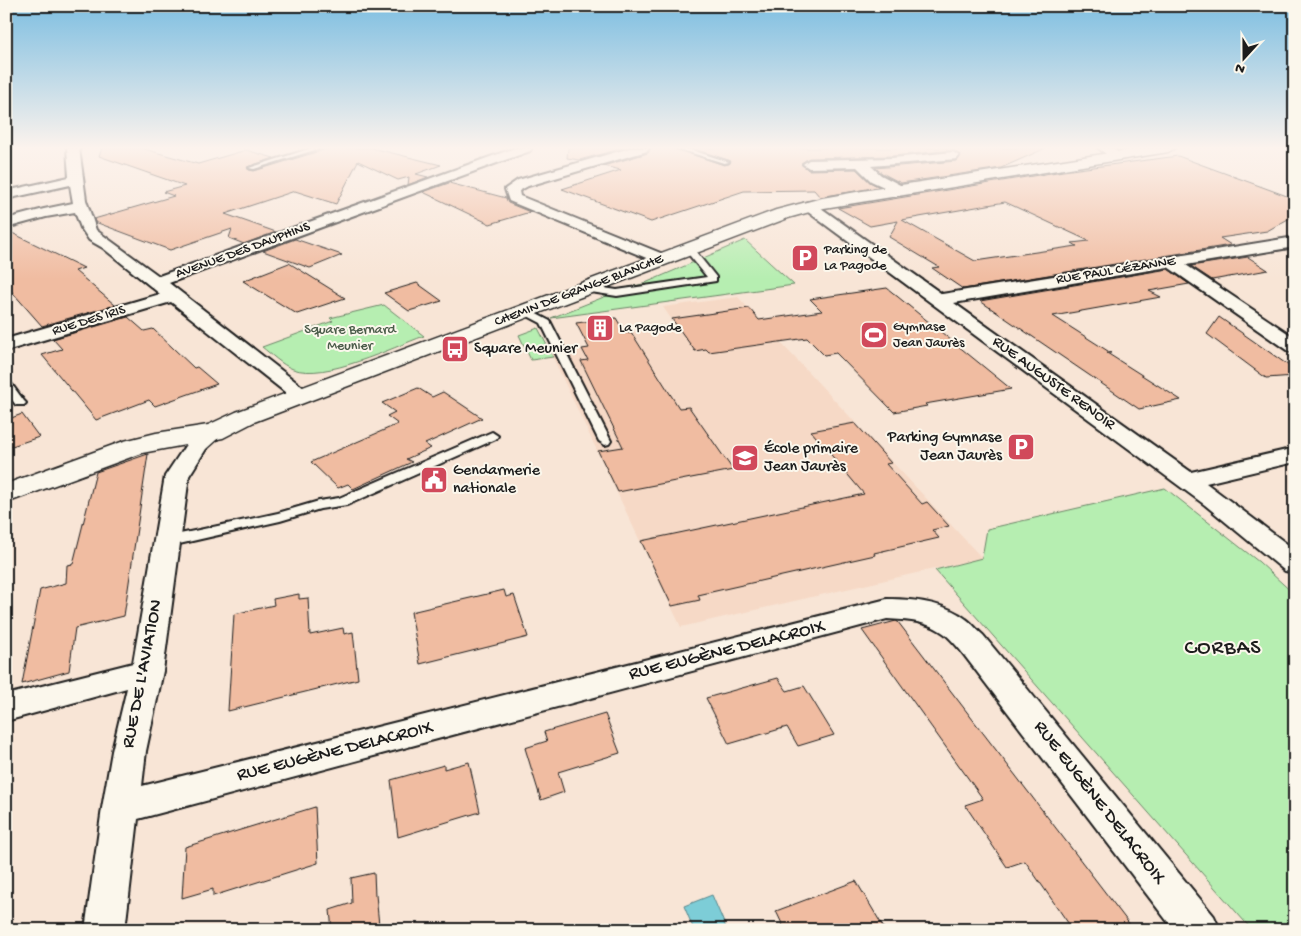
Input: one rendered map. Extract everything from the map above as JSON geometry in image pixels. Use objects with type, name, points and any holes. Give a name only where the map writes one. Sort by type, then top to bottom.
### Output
[{"type":"street","points":[[6,196],[25,192]]},
{"type":"street","points":[[79,192],[88,229],[97,239],[109,245],[157,282],[171,296],[302,396]]},
{"type":"street","name":"AVENUE DES DAUPHINS","points":[[157,282],[406,192]]},
{"type":"street","points":[[512,192],[514,198],[662,260]]},
{"type":"street","name":"CHEMIN DE GRANGE BLANCHE","points":[[6,494],[156,440],[214,432],[245,417],[782,214],[809,206],[890,192]]},
{"type":"street","points":[[6,224],[44,213],[82,206]]},
{"type":"street","name":"RUE AUGUSTE RENOIR","points":[[809,206],[1186,480],[1295,564]]},
{"type":"street","name":"RUE PAUL CÉZANNE","points":[[938,300],[1295,242]]},
{"type":"street","points":[[1172,262],[1295,347]]},
{"type":"street","name":"RUE DES IRIS","points":[[6,345],[171,296]]},
{"type":"street","name":"RUE DE L'AVIATION","points":[[105,930],[129,751],[147,671],[177,476],[197,445],[214,432]]},
{"type":"street","points":[[1186,480],[1295,455]]},
{"type":"street","name":"RUE EUGÈNE DELACROIX","points":[[120,808],[887,609],[908,609],[935,617],[954,626],[972,643],[1200,930]]},
{"type":"street","points":[[6,708],[147,671]]},
{"type":"lane","points":[[584,288],[617,293],[713,279],[689,249]]},
{"type":"lane","points":[[525,311],[545,321],[605,441]]},
{"type":"lane","points":[[6,384],[20,403]]},
{"type":"lane","points":[[166,542],[280,518],[319,505],[342,502],[492,436]]},
{"type":"shaded area","name":"École primaire Jean Jaurès","points":[[738,297],[982,558],[681,627],[551,354],[600,347],[625,333],[676,326],[663,307]]},
{"type":"green space","points":[[745,240],[794,285],[551,318],[629,287],[643,284]]},
{"type":"green space","name":"Square Bernard Meunier","points":[[384,305],[424,336],[358,362],[322,371],[306,372],[293,369],[262,347],[333,321],[330,318]]},
{"type":"green space","points":[[538,328],[553,357],[531,360],[519,335]]},
{"type":"green space","points":[[1165,488],[1259,562],[1295,595],[1295,930],[1252,930],[935,570],[982,558],[987,529]]},
{"type":"water","points":[[712,895],[727,930],[694,930],[684,906]]},
{"type":"building","points":[[163,192],[293,192],[225,214],[276,232],[244,244],[229,238],[232,229],[170,250],[95,222],[94,219],[174,196]]},
{"type":"building","points":[[297,192],[342,192],[336,204]]},
{"type":"building","points":[[423,192],[482,192],[506,198],[508,203],[530,212],[490,224]]},
{"type":"building","points":[[569,192],[742,192],[651,222]]},
{"type":"building","points":[[815,192],[851,192],[820,197]]},
{"type":"building","points":[[937,192],[1275,192],[1295,199],[1295,215],[1267,231],[1220,238],[1231,245],[963,289],[932,268],[939,267],[889,237],[898,221],[870,226],[838,208]],"holes":[[[1005,202],[1089,241],[1072,243],[1077,246],[975,261],[902,220]]]},
{"type":"building","points":[[6,230],[84,268],[75,271],[115,305],[42,326],[6,285]]},
{"type":"building","points":[[295,239],[342,255],[310,268],[263,251]]},
{"type":"building","points":[[1248,257],[1268,270],[1212,280],[1191,266]]},
{"type":"building","points":[[289,263],[345,298],[297,314],[243,281]]},
{"type":"building","points":[[1168,269],[1189,284],[1149,291],[1161,297],[1053,316],[1181,400],[1139,409],[980,301]]},
{"type":"building","points":[[417,283],[442,301],[409,311],[384,293]]},
{"type":"building","name":"Gymnase Jean Jaurès","points":[[887,288],[1011,389],[925,404],[927,406],[894,412],[836,353],[824,355],[807,338],[709,352],[706,349],[695,351],[672,319],[749,308],[759,320],[822,311],[810,299]]},
{"type":"building","points":[[128,317],[144,331],[153,329],[194,368],[197,367],[217,384],[155,406],[149,400],[96,420],[42,355],[62,349],[53,339]]},
{"type":"building","points":[[1219,317],[1295,370],[1295,376],[1266,378],[1207,334]]},
{"type":"building","points":[[616,318],[625,333],[631,332],[679,408],[689,407],[733,470],[618,492],[598,451],[623,447],[581,361],[588,360],[582,349],[589,348],[576,323]]},
{"type":"building","points":[[418,388],[432,397],[443,392],[482,418],[425,444],[431,448],[406,459],[412,462],[353,489],[348,484],[338,488],[311,462],[398,424],[387,416],[395,412],[382,403]]},
{"type":"building","points":[[22,414],[39,437],[6,448],[6,420]]},
{"type":"building","points":[[855,423],[891,463],[886,464],[922,504],[927,502],[949,526],[932,530],[939,538],[874,553],[875,555],[698,595],[700,600],[672,606],[641,541],[864,494],[811,431]]},
{"type":"building","points":[[148,454],[124,616],[75,628],[69,671],[22,684],[40,590],[66,583],[67,565],[73,564],[96,472]]},
{"type":"building","points":[[504,590],[506,597],[514,595],[528,637],[420,664],[411,612]]},
{"type":"building","points":[[299,594],[299,599],[308,598],[310,635],[343,628],[344,634],[353,632],[358,679],[228,711],[234,614],[274,605],[273,599]]},
{"type":"building","points":[[896,621],[1134,930],[1073,930],[1025,861],[1007,867],[965,805],[983,799],[862,630]]},
{"type":"building","points":[[778,678],[787,691],[804,686],[834,735],[798,746],[787,727],[729,744],[706,698]]},
{"type":"building","points":[[605,714],[620,753],[558,772],[564,792],[541,800],[525,748],[547,741],[544,732]]},
{"type":"building","points":[[469,762],[480,812],[398,837],[391,780],[444,765],[444,769]]},
{"type":"building","points":[[315,807],[318,863],[213,896],[213,889],[182,898],[185,847]]},
{"type":"building","points":[[374,873],[379,925],[364,930],[332,930],[330,910],[352,903],[351,878]]},
{"type":"building","points":[[856,881],[885,930],[785,930],[776,911]]},
{"type":"place","name":"Parking de La Pagode","points":[[805,258]]},
{"type":"place","name":"La Pagode","points":[[600,328]]},
{"type":"place","name":"Gymnase Jean Jaurès","points":[[874,335]]},
{"type":"place","name":"Square Meunier","points":[[455,349]]},
{"type":"place","name":"Parking Gymnase Jean Jaurès","points":[[1021,447]]},
{"type":"place","name":"École primaire Jean Jaurès","points":[[745,458]]},
{"type":"place","name":"Gendarmerie nationale","points":[[434,480]]},
{"type":"district","name":"CORBAS","points":[[1223,649]]}]
